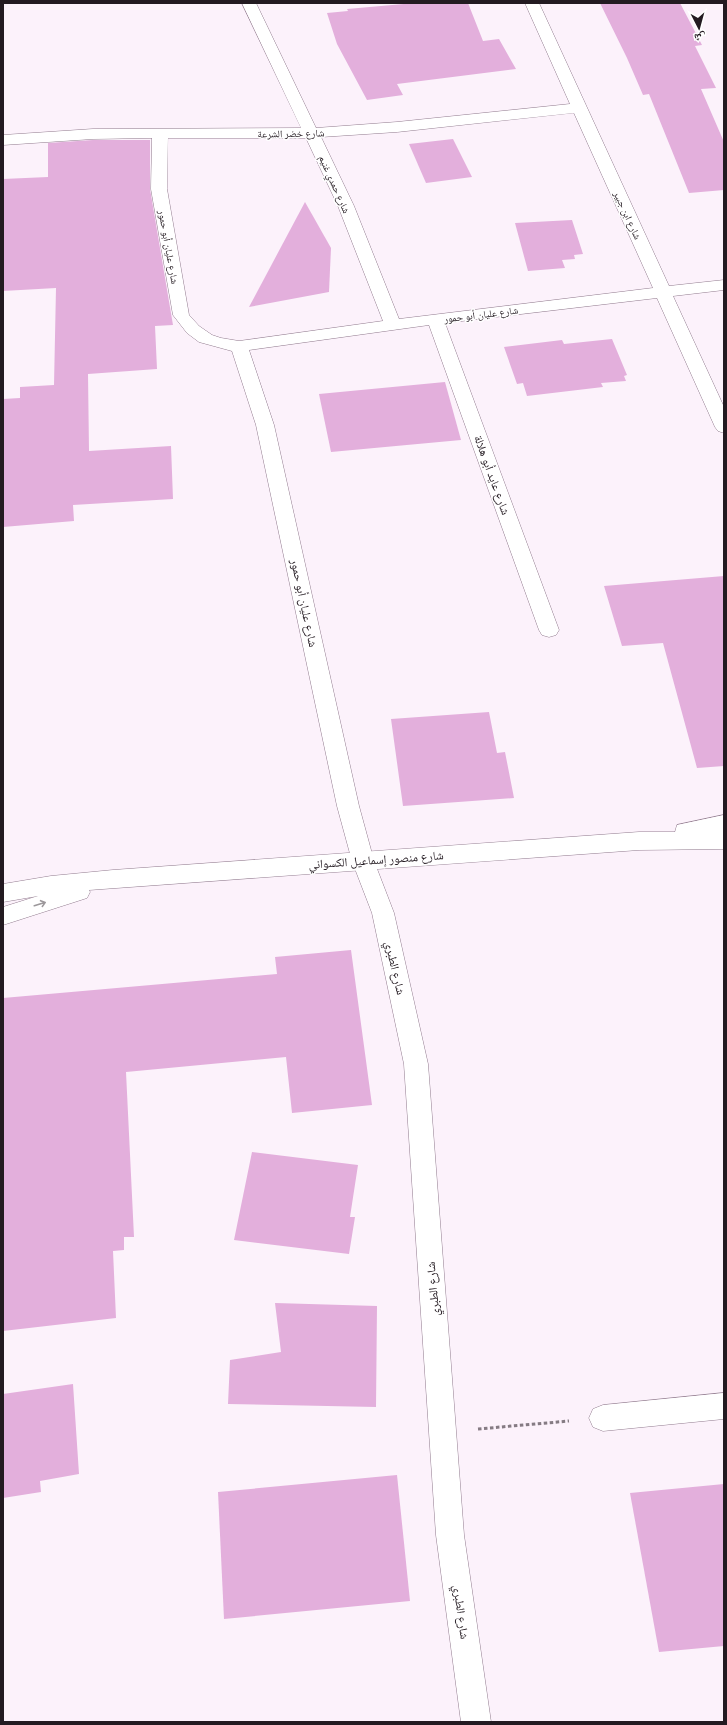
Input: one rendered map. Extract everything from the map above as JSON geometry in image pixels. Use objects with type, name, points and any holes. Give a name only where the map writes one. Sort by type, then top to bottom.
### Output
[{"type":"street","name":"شارع حمدي غنيم","points":[[249,3],[346,206],[393,325]]},
{"type":"street","name":"شارع ابن جبير","points":[[532,3],[724,427]]},
{"type":"street","name":"شارع خضر الشرعة","points":[[3,140],[93,134],[312,133],[397,127],[579,108]]},
{"type":"street","name":"شارع عليان أبو حمور","points":[[160,133],[159,189],[181,315],[188,325],[202,338],[220,345],[239,346],[435,319],[724,285]]},
{"type":"street","name":"شارع عايد أبو هلالة","points":[[435,319],[548,630]]},
{"type":"street","name":"شارع عليان أبو حمور","points":[[239,346],[265,425],[348,806],[364,861]]},
{"type":"street","name":"شارع منصور إسماعيل الكسواني","points":[[639,841],[724,823]]},
{"type":"street","name":"شارع منصور إسماعيل الكسواني","points":[[3,893],[51,885],[113,879],[639,841],[724,840]]},
{"type":"street","name":"شارع الطبري","points":[[364,861],[383,913],[416,1064],[444,1433],[450,1535],[476,1722]]},
{"type":"street","name":"شارع منصور إسماعيل الكسواني","points":[[3,916],[80,892],[113,879]]},
{"type":"street","points":[[603,1418],[724,1406]]},
{"type":"path","points":[[444,1433],[603,1418]]},
{"type":"building","points":[[415,3],[468,3],[483,41],[499,39],[516,69],[397,84],[403,95],[367,100],[337,44],[327,13],[348,11],[347,9]]},
{"type":"building","points":[[600,3],[680,3],[702,45],[695,46],[716,88],[701,89],[724,142],[724,190],[689,193],[649,94],[643,95]]},
{"type":"building","points":[[453,139],[472,177],[426,183],[409,144]]},
{"type":"building","points":[[93,140],[150,140],[150,189],[173,325],[155,326],[157,369],[88,374],[89,451],[171,446],[173,499],[73,505],[74,521],[3,527],[3,399],[20,398],[20,387],[54,385],[56,288],[3,291],[3,179],[48,177],[48,143]]},
{"type":"building","points":[[305,202],[331,248],[329,292],[249,307]]},
{"type":"building","points":[[572,220],[583,254],[574,255],[575,259],[562,260],[565,268],[528,271],[515,223]]},
{"type":"building","points":[[612,339],[627,375],[624,376],[626,381],[601,383],[603,387],[527,396],[523,383],[517,384],[504,347],[562,340],[564,344]]},
{"type":"building","points":[[445,382],[461,440],[331,452],[319,394]]},
{"type":"building","points":[[724,576],[724,766],[697,768],[663,643],[622,646],[604,586]]},
{"type":"building","points":[[489,712],[497,753],[505,752],[514,798],[403,806],[391,719]]},
{"type":"building","points":[[351,950],[372,1105],[292,1113],[286,1057],[126,1072],[134,1237],[124,1237],[124,1250],[113,1251],[116,1318],[3,1331],[3,998],[277,974],[275,957]]},
{"type":"building","points":[[252,1152],[358,1165],[350,1217],[355,1217],[349,1254],[234,1240]]},
{"type":"building","points":[[275,1303],[377,1306],[376,1407],[228,1404],[230,1360],[281,1352]]},
{"type":"building","points":[[73,1384],[79,1474],[40,1481],[41,1492],[3,1498],[3,1394]]},
{"type":"building","points":[[397,1475],[410,1601],[224,1619],[218,1492]]},
{"type":"building","points":[[724,1484],[724,1646],[659,1652],[630,1493]]}]
